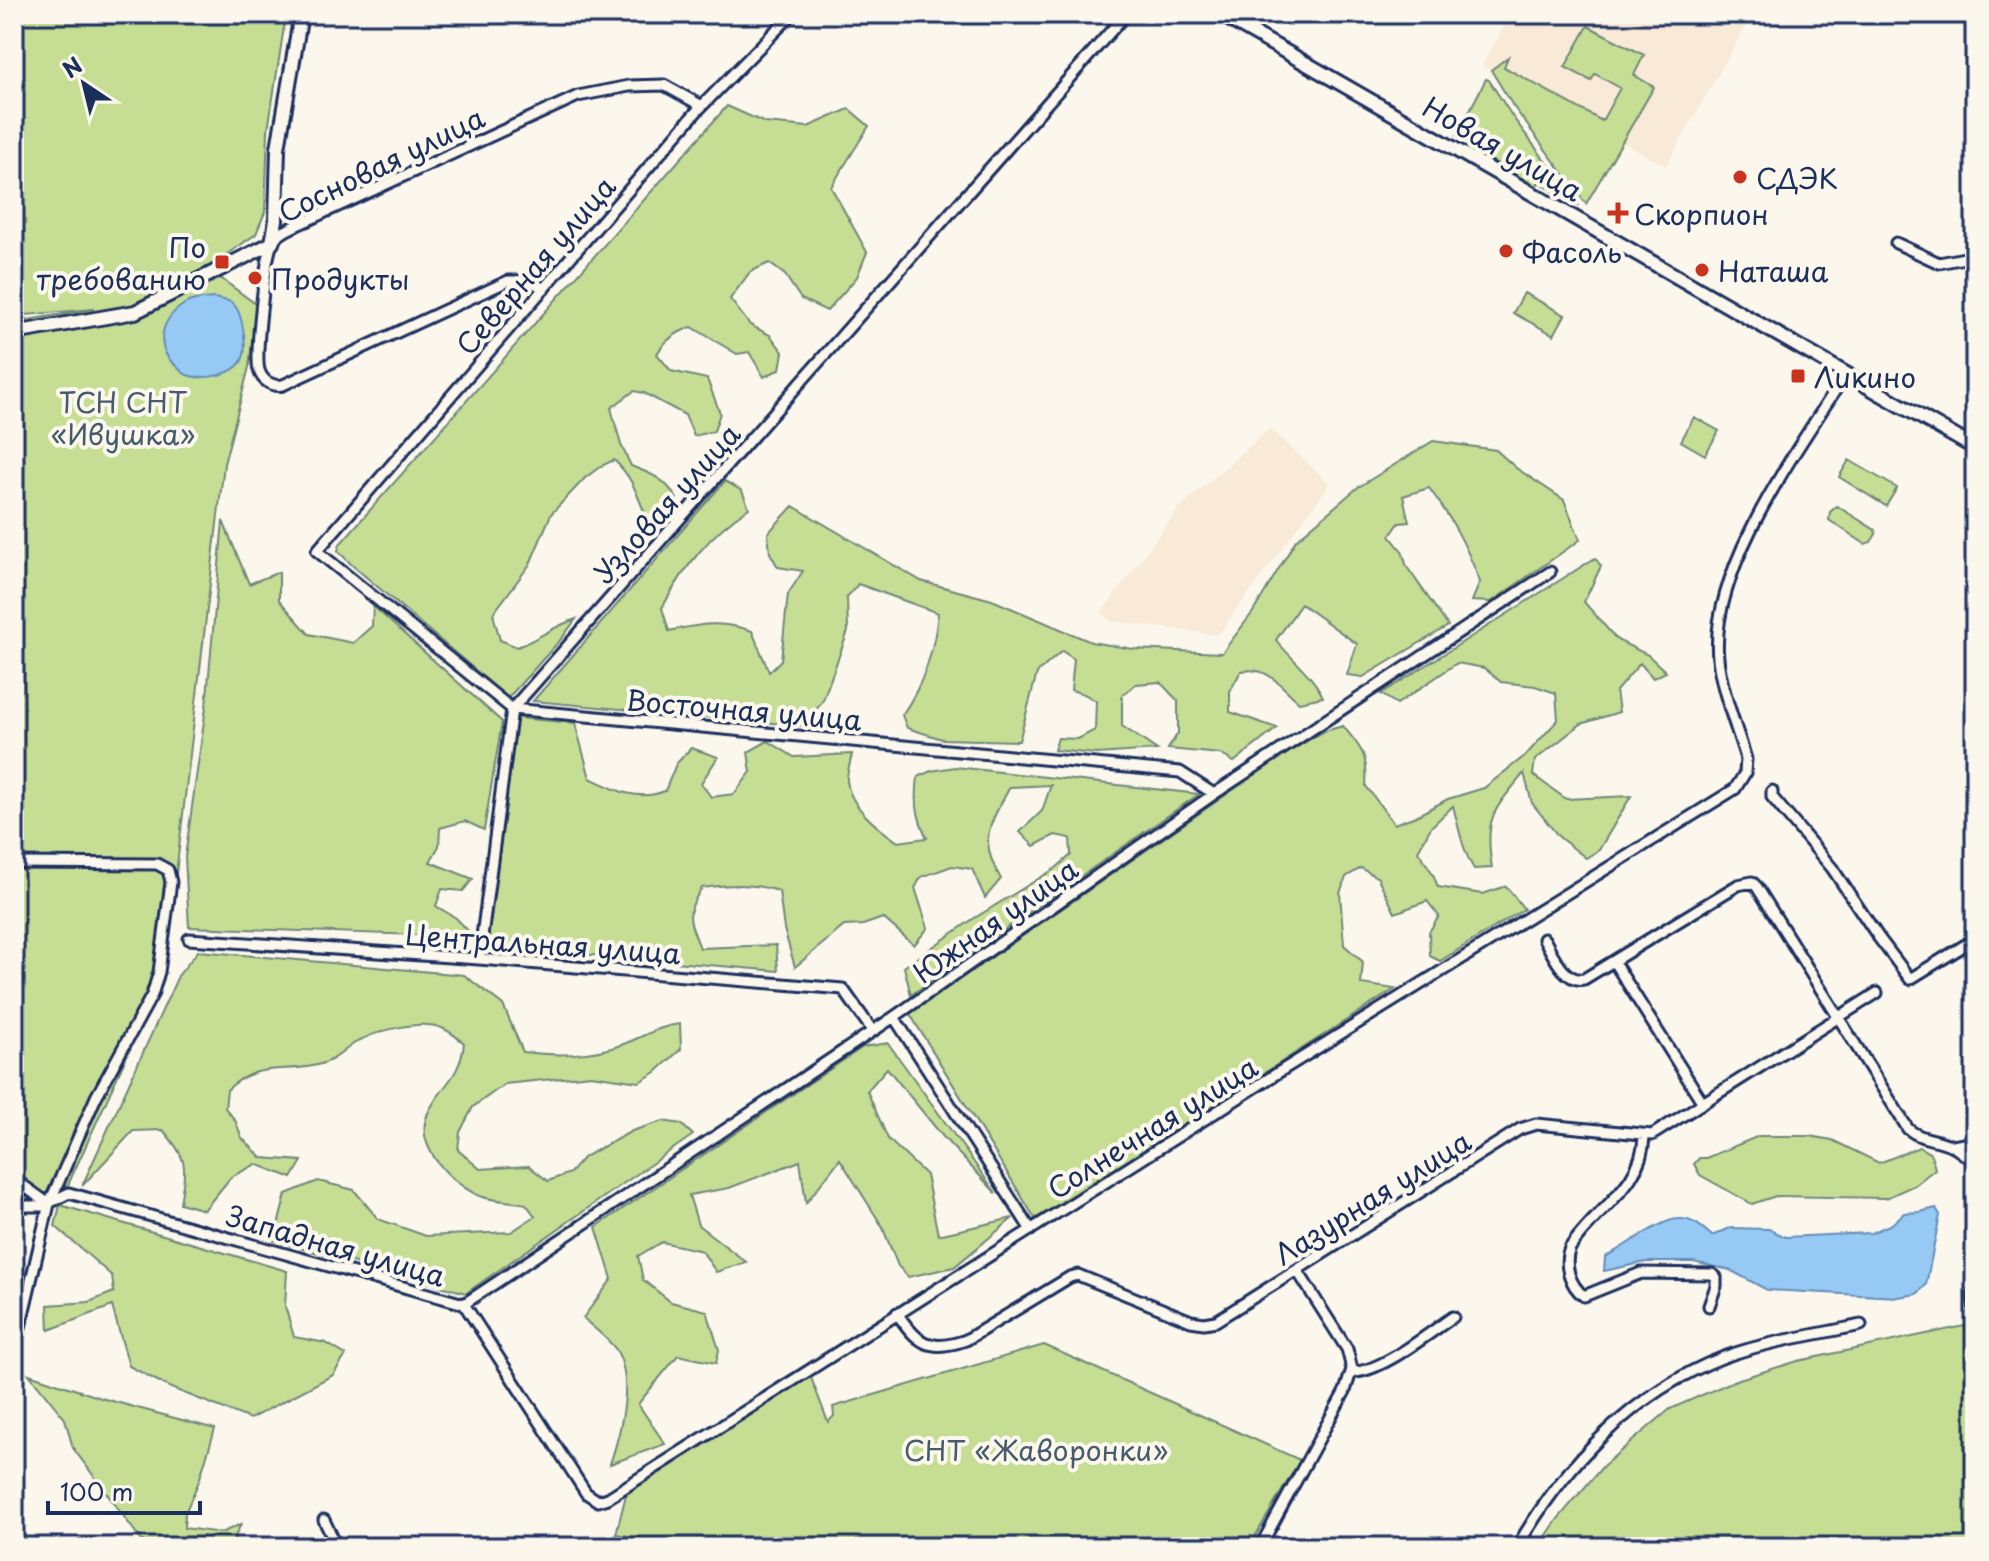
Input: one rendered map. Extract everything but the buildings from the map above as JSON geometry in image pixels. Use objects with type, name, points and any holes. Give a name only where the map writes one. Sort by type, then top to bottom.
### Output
[{"type":"street","points":[[14,333],[135,312],[272,243],[276,220],[278,148],[301,14]]},
{"type":"street","name":"Северная улица","points":[[512,709],[317,551],[702,106],[792,14]]},
{"type":"street","name":"Узловая улица","points":[[512,709],[1126,14]]},
{"type":"street","name":"Новая улица","points":[[1220,14],[1975,448]]},
{"type":"street","name":"Сосновая улица","points":[[544,289],[531,281],[508,281],[306,375],[275,386],[261,375],[258,357],[272,243],[281,235],[578,96],[629,86],[664,85],[680,91],[702,106]]},
{"type":"street","points":[[1896,243],[1939,263],[1975,256]]},
{"type":"street","name":"Солнечная улица","points":[[598,1501],[608,1498],[1287,1067],[1731,792],[1742,778],[1746,764],[1718,659],[1719,621],[1727,585],[1768,499],[1845,375]]},
{"type":"street","name":"Южная улица","points":[[464,1304],[894,1017],[1214,794],[1550,572]]},
{"type":"street","points":[[479,959],[512,709]]},
{"type":"street","name":"Восточная улица","points":[[512,709],[1180,772],[1214,794]]},
{"type":"street","points":[[1772,791],[1772,797],[1832,868],[1910,979],[1975,939]]},
{"type":"street","points":[[14,863],[150,863],[165,867],[171,882],[159,972],[152,995],[96,1097],[49,1204],[14,1353]]},
{"type":"street","points":[[1544,939],[1564,971],[1573,979],[1584,979],[1738,885],[1752,882],[1908,1129],[1926,1140],[1953,1146],[1975,1142]]},
{"type":"street","name":"Центральная улица","points":[[189,939],[843,989],[872,1030]]},
{"type":"street","points":[[1614,962],[1703,1103]]},
{"type":"street","points":[[1709,1306],[1716,1281],[1712,1274],[1641,1273],[1584,1296],[1571,1277],[1566,1260],[1570,1248],[1631,1180],[1641,1161],[1644,1136],[1652,1135],[1877,993]]},
{"type":"street","points":[[894,1017],[1031,1230]]},
{"type":"street","name":"Лазурная улица","points":[[897,1313],[912,1336],[936,1346],[952,1345],[966,1340],[1078,1275],[1191,1321],[1216,1321],[1527,1125],[1644,1136]]},
{"type":"street","points":[[1953,1146],[1961,1154],[1975,1160]]},
{"type":"street","points":[[14,1179],[49,1204]]},
{"type":"street","name":"Западная улица","points":[[14,1206],[49,1204],[69,1193],[464,1304],[586,1493],[598,1501]]},
{"type":"street","points":[[1260,1547],[1345,1391],[1352,1372],[1347,1349],[1297,1270]]},
{"type":"street","points":[[1975,1282],[1975,1312]]},
{"type":"street","points":[[1352,1372],[1376,1366],[1453,1317]]},
{"type":"street","points":[[1517,1547],[1565,1474],[1623,1417],[1663,1389],[1727,1356],[1861,1325]]},
{"type":"street","points":[[324,1520],[337,1547]]},
{"type":"shaded area","points":[[1512,14],[1753,14],[1666,166],[1482,65]]},
{"type":"shaded area","points":[[1270,428],[1330,484],[1218,635],[1110,621],[1102,612],[1179,508]]},
{"type":"green space","name":"ТСН СНТ «Ивушка»","points":[[14,14],[286,14],[268,130],[265,212],[256,234],[207,268],[257,305],[249,367],[224,464],[166,959],[156,992],[68,1185],[21,1201],[14,1201],[14,322],[94,309],[14,316]]},
{"type":"green space","points":[[1588,26],[1644,55],[1634,75],[1654,87],[1586,204],[1513,106],[1491,70],[1508,57],[1504,67],[1602,121],[1620,88],[1595,74],[1591,81],[1565,67]]},
{"type":"green space","points":[[1486,79],[1579,206],[1539,182],[1534,189],[1476,155],[1480,148],[1457,135]]},
{"type":"green space","points":[[727,106],[765,123],[808,127],[849,109],[869,126],[831,187],[867,252],[857,277],[827,311],[801,299],[785,275],[769,263],[750,272],[730,299],[750,325],[770,335],[783,352],[780,369],[764,377],[749,352],[737,354],[692,327],[676,334],[664,345],[657,354],[671,371],[707,379],[720,413],[714,431],[694,436],[685,415],[644,393],[634,391],[611,408],[621,445],[631,466],[658,478],[677,499],[666,514],[651,525],[632,484],[614,460],[585,478],[551,514],[530,564],[493,614],[500,640],[517,647],[576,619],[508,698],[352,565],[338,551],[340,544]]},
{"type":"green space","points":[[1524,293],[1565,315],[1554,335],[1513,313]]},
{"type":"green space","points":[[1694,417],[1719,431],[1705,455],[1681,441]]},
{"type":"green space","points":[[1433,441],[1496,450],[1516,468],[1564,500],[1580,540],[1491,602],[1472,601],[1480,582],[1464,544],[1445,511],[1429,488],[1403,496],[1409,522],[1399,523],[1390,536],[1402,551],[1407,567],[1448,626],[1363,677],[1347,675],[1357,644],[1301,604],[1276,640],[1308,674],[1323,697],[1299,702],[1266,674],[1241,671],[1230,691],[1230,712],[1277,728],[1234,762],[1220,754],[1168,749],[1178,733],[1178,701],[1160,682],[1136,684],[1122,695],[1122,726],[1157,750],[1096,754],[1054,750],[1058,738],[1078,739],[1095,730],[1096,701],[1071,690],[1074,659],[1062,651],[1037,673],[1019,741],[942,739],[907,728],[902,715],[927,667],[938,613],[858,584],[847,597],[848,631],[823,700],[805,726],[533,701],[725,481],[742,491],[749,508],[722,529],[699,553],[662,608],[669,631],[711,624],[752,631],[769,672],[781,660],[788,594],[803,571],[778,567],[770,553],[768,533],[793,506],[921,581],[992,600],[1091,642],[1133,649],[1222,653],[1253,612],[1296,540],[1357,488]]},
{"type":"green space","points":[[1849,460],[1897,488],[1886,506],[1839,477]]},
{"type":"green space","points":[[1837,506],[1875,530],[1871,542],[1865,544],[1829,520],[1830,512]]},
{"type":"green space","points":[[223,521],[249,584],[279,572],[279,600],[309,634],[353,643],[372,626],[373,606],[502,722],[484,830],[465,821],[440,828],[439,846],[430,862],[473,879],[463,891],[442,889],[436,906],[456,918],[474,937],[189,927],[185,857],[206,707]]},
{"type":"green space","points":[[1595,558],[1601,566],[1584,602],[1617,640],[1648,655],[1666,672],[1653,678],[1640,663],[1616,691],[1619,712],[1581,724],[1535,760],[1533,775],[1566,799],[1631,796],[1599,850],[1586,858],[1559,837],[1532,803],[1524,773],[1493,816],[1489,837],[1492,868],[1474,869],[1453,806],[1431,827],[1418,851],[1438,887],[1483,894],[1506,886],[1524,909],[1440,961],[1430,956],[1429,932],[1439,916],[1427,901],[1395,913],[1378,878],[1361,868],[1346,877],[1340,893],[1344,945],[1363,962],[1361,984],[1395,989],[1036,1220],[910,1014],[1286,753],[1325,731],[1343,726],[1355,741],[1365,760],[1366,786],[1394,824],[1448,799],[1484,788],[1526,755],[1558,720],[1556,693],[1535,686],[1501,682],[1484,668],[1457,663],[1397,704],[1381,694]]},
{"type":"green space","points":[[517,718],[575,723],[590,778],[636,795],[665,791],[676,764],[691,748],[718,757],[701,783],[711,797],[734,794],[751,772],[748,752],[768,741],[794,757],[852,754],[847,779],[853,798],[866,816],[898,842],[927,838],[917,809],[918,777],[931,771],[955,767],[1199,794],[911,995],[904,967],[973,919],[1056,868],[1071,855],[1070,838],[1055,835],[1034,846],[1020,832],[1042,811],[1051,785],[1010,787],[992,822],[988,842],[989,853],[1001,879],[985,898],[972,869],[952,866],[921,877],[915,888],[928,928],[914,945],[883,918],[863,925],[844,926],[795,967],[784,929],[779,891],[741,885],[702,888],[690,917],[700,948],[776,945],[778,971],[487,946]]},
{"type":"green space","points":[[198,951],[464,975],[503,1005],[523,1052],[560,1054],[598,1051],[663,1027],[680,1024],[681,1049],[656,1072],[639,1082],[591,1075],[505,1084],[473,1107],[460,1132],[458,1150],[480,1169],[529,1166],[548,1181],[570,1173],[584,1157],[632,1131],[663,1121],[681,1124],[693,1135],[466,1293],[274,1241],[286,1194],[318,1181],[354,1190],[378,1219],[426,1236],[511,1232],[535,1216],[526,1204],[488,1199],[467,1189],[446,1172],[430,1150],[425,1125],[428,1113],[455,1073],[464,1043],[435,1026],[411,1025],[386,1030],[355,1043],[328,1062],[251,1074],[227,1090],[225,1108],[235,1120],[242,1138],[262,1158],[302,1161],[292,1178],[256,1164],[231,1177],[204,1210],[180,1203],[184,1164],[177,1149],[163,1130],[133,1131],[82,1186],[178,976]]},
{"type":"green space","points":[[888,1043],[996,1193],[944,1138],[887,1068],[867,1091],[888,1139],[926,1175],[938,1235],[1013,1218],[954,1267],[908,1277],[898,1266],[882,1226],[840,1159],[806,1203],[800,1161],[729,1188],[689,1195],[698,1225],[746,1262],[716,1272],[702,1251],[662,1242],[638,1256],[643,1280],[671,1302],[707,1311],[719,1350],[716,1363],[678,1355],[638,1404],[665,1444],[610,1464],[624,1409],[625,1379],[615,1348],[583,1318],[612,1279],[596,1227],[863,1047]]},
{"type":"green space","points":[[1759,1136],[1809,1136],[1832,1140],[1879,1163],[1919,1147],[1931,1154],[1935,1169],[1915,1185],[1886,1198],[1776,1196],[1752,1204],[1700,1175],[1694,1164],[1699,1158],[1706,1158]]},
{"type":"green space","points":[[60,1205],[287,1271],[285,1306],[294,1337],[326,1343],[346,1355],[333,1375],[250,1419],[171,1388],[129,1366],[112,1306],[49,1330],[48,1305],[89,1302],[114,1292],[112,1276],[55,1226]]},
{"type":"green space","points":[[1964,1326],[1975,1341],[1975,1547],[1539,1547],[1557,1520],[1603,1466],[1670,1409],[1736,1380],[1798,1361]]},
{"type":"green space","name":"СНТ «Жаворонки»","points":[[1044,1345],[1300,1460],[1249,1547],[656,1547],[652,1540],[616,1534],[627,1491],[810,1375],[828,1422],[834,1416],[833,1407]]},
{"type":"green space","points":[[29,1374],[101,1398],[215,1429],[199,1481],[185,1513],[184,1528],[221,1533],[241,1524],[230,1547],[158,1547],[142,1541],[73,1448],[65,1419]]},
{"type":"water","points":[[213,298],[231,302],[239,313],[244,354],[232,370],[216,376],[191,376],[169,359],[162,343],[165,326],[175,311],[186,303]]},
{"type":"water","points":[[1936,1208],[1940,1215],[1926,1285],[1917,1294],[1898,1297],[1767,1290],[1730,1270],[1693,1262],[1646,1262],[1604,1271],[1605,1257],[1671,1220],[1688,1220],[1712,1236],[1730,1228],[1769,1229],[1785,1237],[1871,1233],[1892,1224],[1904,1213]]},
{"type":"waterway","points":[[1967,14],[1975,27]]},
{"type":"place","name":"СДЭК","points":[[1740,177]]},
{"type":"place","name":"Скорпион","points":[[1618,213]]},
{"type":"place","name":"Фасоль","points":[[1506,251]]},
{"type":"place","name":"По требованию","points":[[222,262]]},
{"type":"place","name":"Наташа","points":[[1702,270]]},
{"type":"place","name":"Продукты","points":[[255,278]]},
{"type":"place","name":"Ликино","points":[[1798,376]]}]
